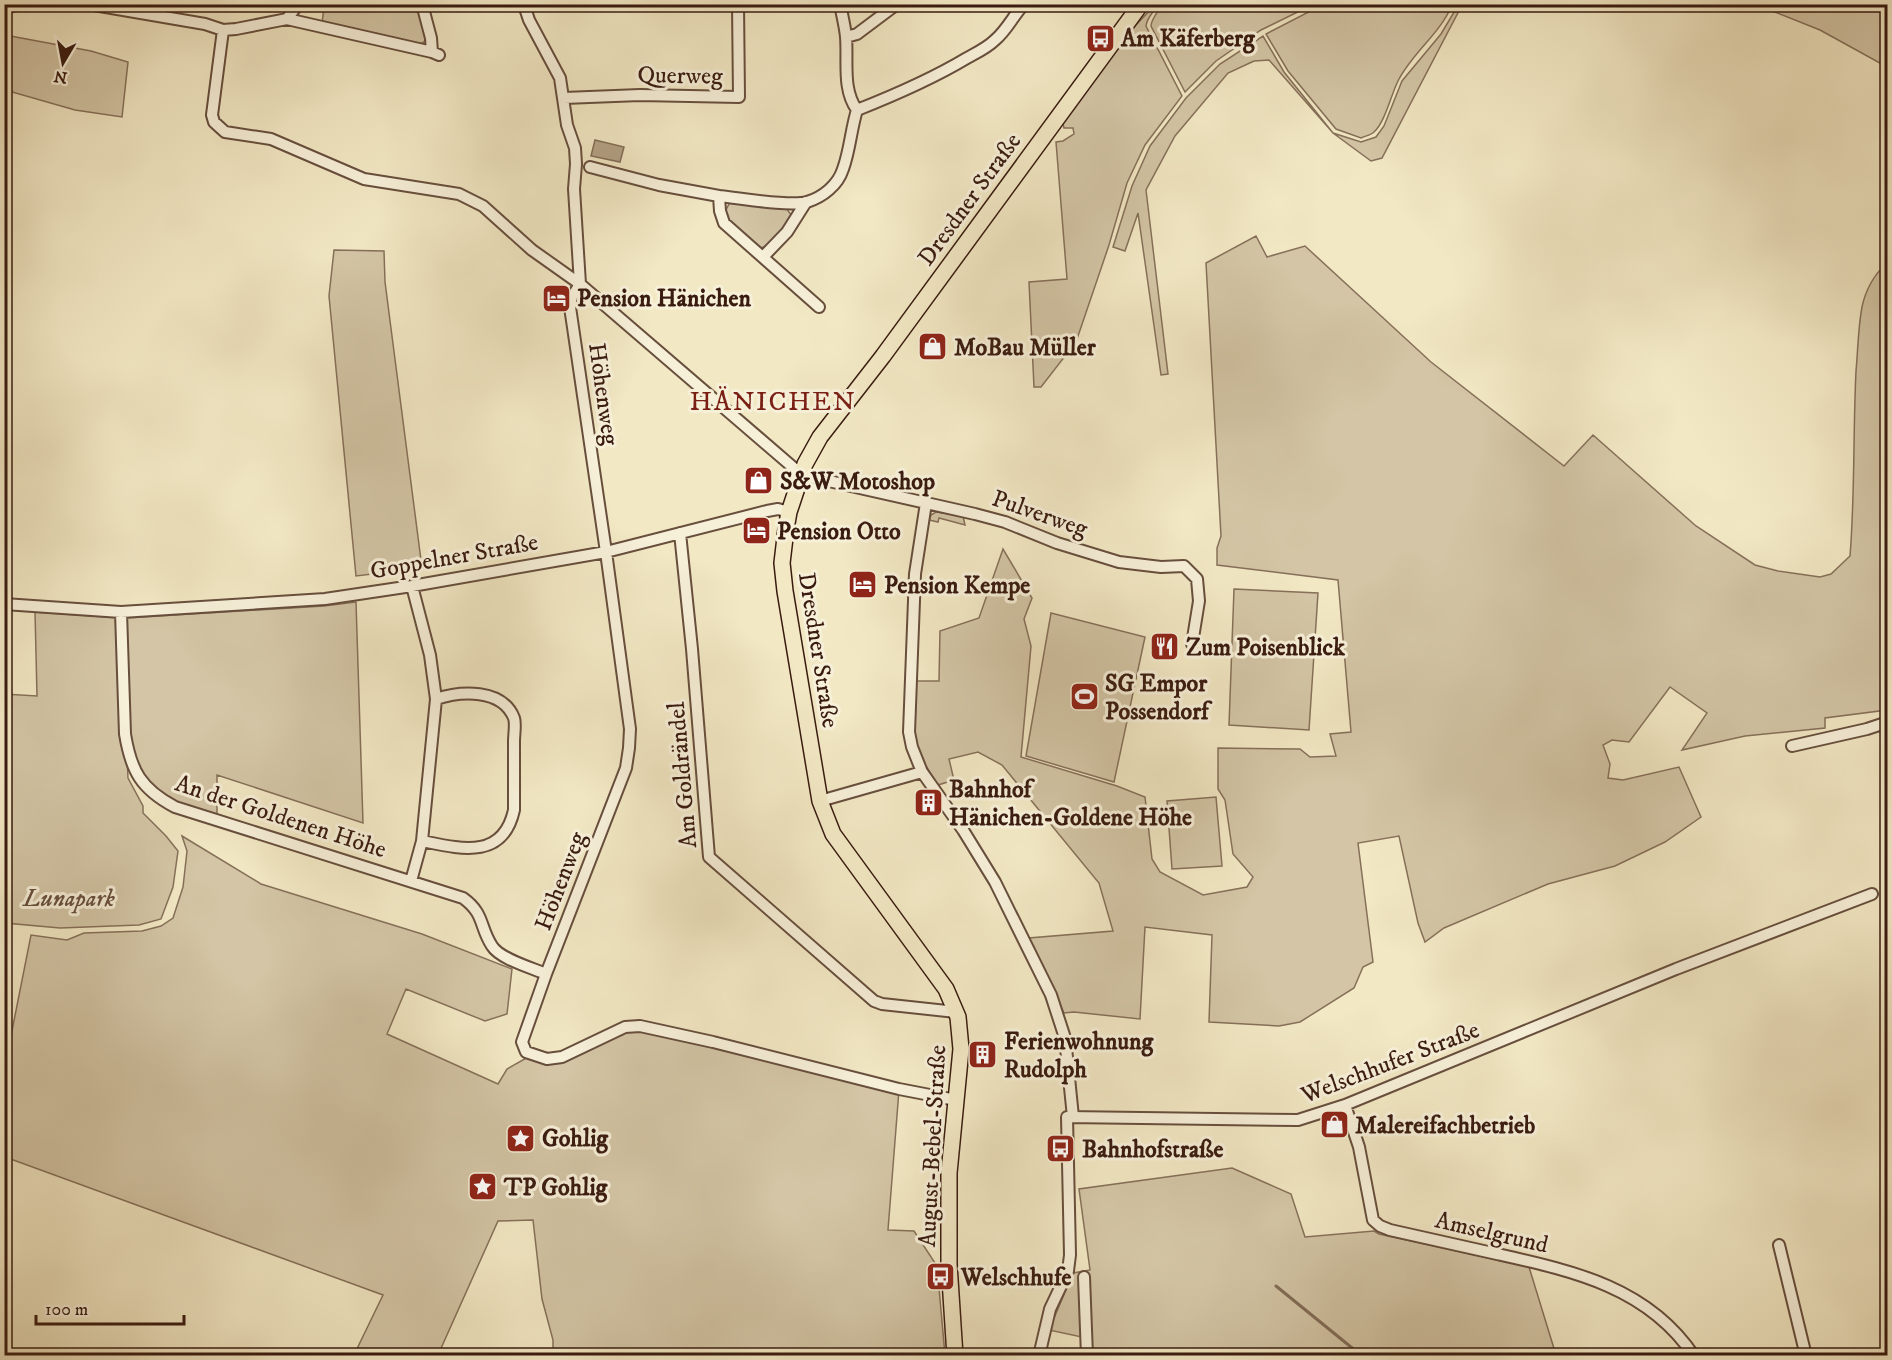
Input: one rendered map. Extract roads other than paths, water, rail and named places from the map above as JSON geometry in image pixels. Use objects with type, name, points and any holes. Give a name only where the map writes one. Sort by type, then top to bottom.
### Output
[{"type":"main road","name":"Dresdner Straße","points":[[956,1012],[946,988],[833,834],[820,801],[784,584],[782,563],[789,512],[801,472],[820,437],[1140,4]]},
{"type":"main road","name":"August-Bebel-Straße","points":[[955,1356],[949,1264],[949,1173],[961,1048],[960,1025],[956,1012]]},
{"type":"street","points":[[88,4],[205,24],[223,30],[287,19],[435,54],[422,4]]},
{"type":"street","points":[[287,19],[298,4]]},
{"type":"street","points":[[526,4],[529,20],[560,78],[567,125],[575,148],[574,189],[580,284]]},
{"type":"street","name":"Querweg","points":[[564,98],[640,95],[739,97],[738,4]]},
{"type":"street","points":[[840,4],[846,37],[847,85],[850,101],[857,110]]},
{"type":"street","points":[[846,37],[857,34],[897,4]]},
{"type":"street","points":[[857,110],[908,89],[952,67],[992,43],[1007,29],[1024,4]]},
{"type":"street","name":"Pulverweg","points":[[223,30],[212,115],[214,122],[225,132],[271,139],[364,179],[459,194],[483,206],[532,250],[580,284],[795,469],[811,477],[975,513],[1005,522],[1057,543],[1119,562],[1161,567],[1184,566],[1197,579],[1199,601],[1192,644]]},
{"type":"street","points":[[590,167],[659,185],[719,196],[806,202],[833,187],[843,171],[857,110]]},
{"type":"street","points":[[719,196],[724,223],[819,307]]},
{"type":"street","points":[[763,257],[787,232],[806,202]]},
{"type":"street","name":"Höhenweg","points":[[580,284],[570,307],[630,729],[629,748],[626,768],[522,1042],[526,1052],[547,1059],[562,1057],[625,1027],[640,1026],[900,1089],[956,1100]]},
{"type":"street","points":[[926,503],[916,564],[912,624],[909,732],[912,747],[922,772],[946,804],[995,882],[1051,995],[1065,1038],[1073,1117],[1067,1117],[1070,1255],[1068,1270],[1050,1309],[1039,1356]]},
{"type":"street","name":"Goppelner Straße","points":[[4,604],[121,612],[325,599],[606,552],[767,511],[777,509],[789,512]]},
{"type":"street","name":"Am Goldrändel","points":[[680,533],[709,857],[874,1001],[956,1012]]},
{"type":"street","points":[[411,881],[422,841],[436,699],[430,655],[412,586]]},
{"type":"street","name":"An der Goldenen Höhe","points":[[121,612],[125,734],[128,752],[134,769],[157,797],[175,807],[463,898],[477,911],[492,947],[499,953],[546,974]]},
{"type":"street","points":[[422,841],[476,849],[503,836],[511,825],[514,810],[514,719],[505,706],[487,695],[470,693],[452,693],[436,699]]},
{"type":"street","points":[[1792,746],[1867,729],[1887,722]]},
{"type":"street","points":[[820,801],[922,772]]},
{"type":"street","name":"Welschhufer Straße","points":[[1073,1117],[1298,1120],[1345,1105],[1676,969],[1872,894]]},
{"type":"street","name":"Amselgrund","points":[[1345,1105],[1359,1147],[1373,1220],[1380,1226],[1571,1272],[1609,1286],[1653,1311],[1674,1329],[1692,1354]]},
{"type":"street","points":[[1779,1245],[1806,1356]]},
{"type":"street","points":[[1084,1277],[1087,1356]]},
{"type":"waterway","points":[[4,14],[27,8],[30,4]]},
{"type":"waterway","points":[[1276,1286],[1362,1356]]},
{"type":"place","name":"Am Käferberg","points":[[1100,38]]},
{"type":"place","name":"Pension Hänichen","points":[[556,298]]},
{"type":"place","name":"MoBau Müller","points":[[933,347]]},
{"type":"place","name":"S&W Motoshop","points":[[759,481]]},
{"type":"place","name":"Pension Otto","points":[[756,531]]},
{"type":"place","name":"Pension Kempe","points":[[863,585]]},
{"type":"place","name":"Zum Poisenblick","points":[[1165,647]]},
{"type":"place","name":"SG Empor Possendorf","points":[[1084,697]]},
{"type":"place","name":"Bahnhof Hänichen-Goldene Höhe","points":[[928,803]]},
{"type":"place","name":"Ferienwohnung Rudolph","points":[[983,1055]]},
{"type":"place","name":"Malereifachbetrieb","points":[[1334,1125]]},
{"type":"place","name":"Gohlig","points":[[521,1138]]},
{"type":"place","name":"Bahnhofstraße","points":[[1061,1149]]},
{"type":"place","name":"TP Gohlig","points":[[483,1187]]},
{"type":"place","name":"Welschhufe","points":[[940,1277]]},
{"type":"district","name":"HÄNICHEN","points":[[773,401]]},
{"type":"park label","name":"Lunapark","points":[[69,898]]}]
